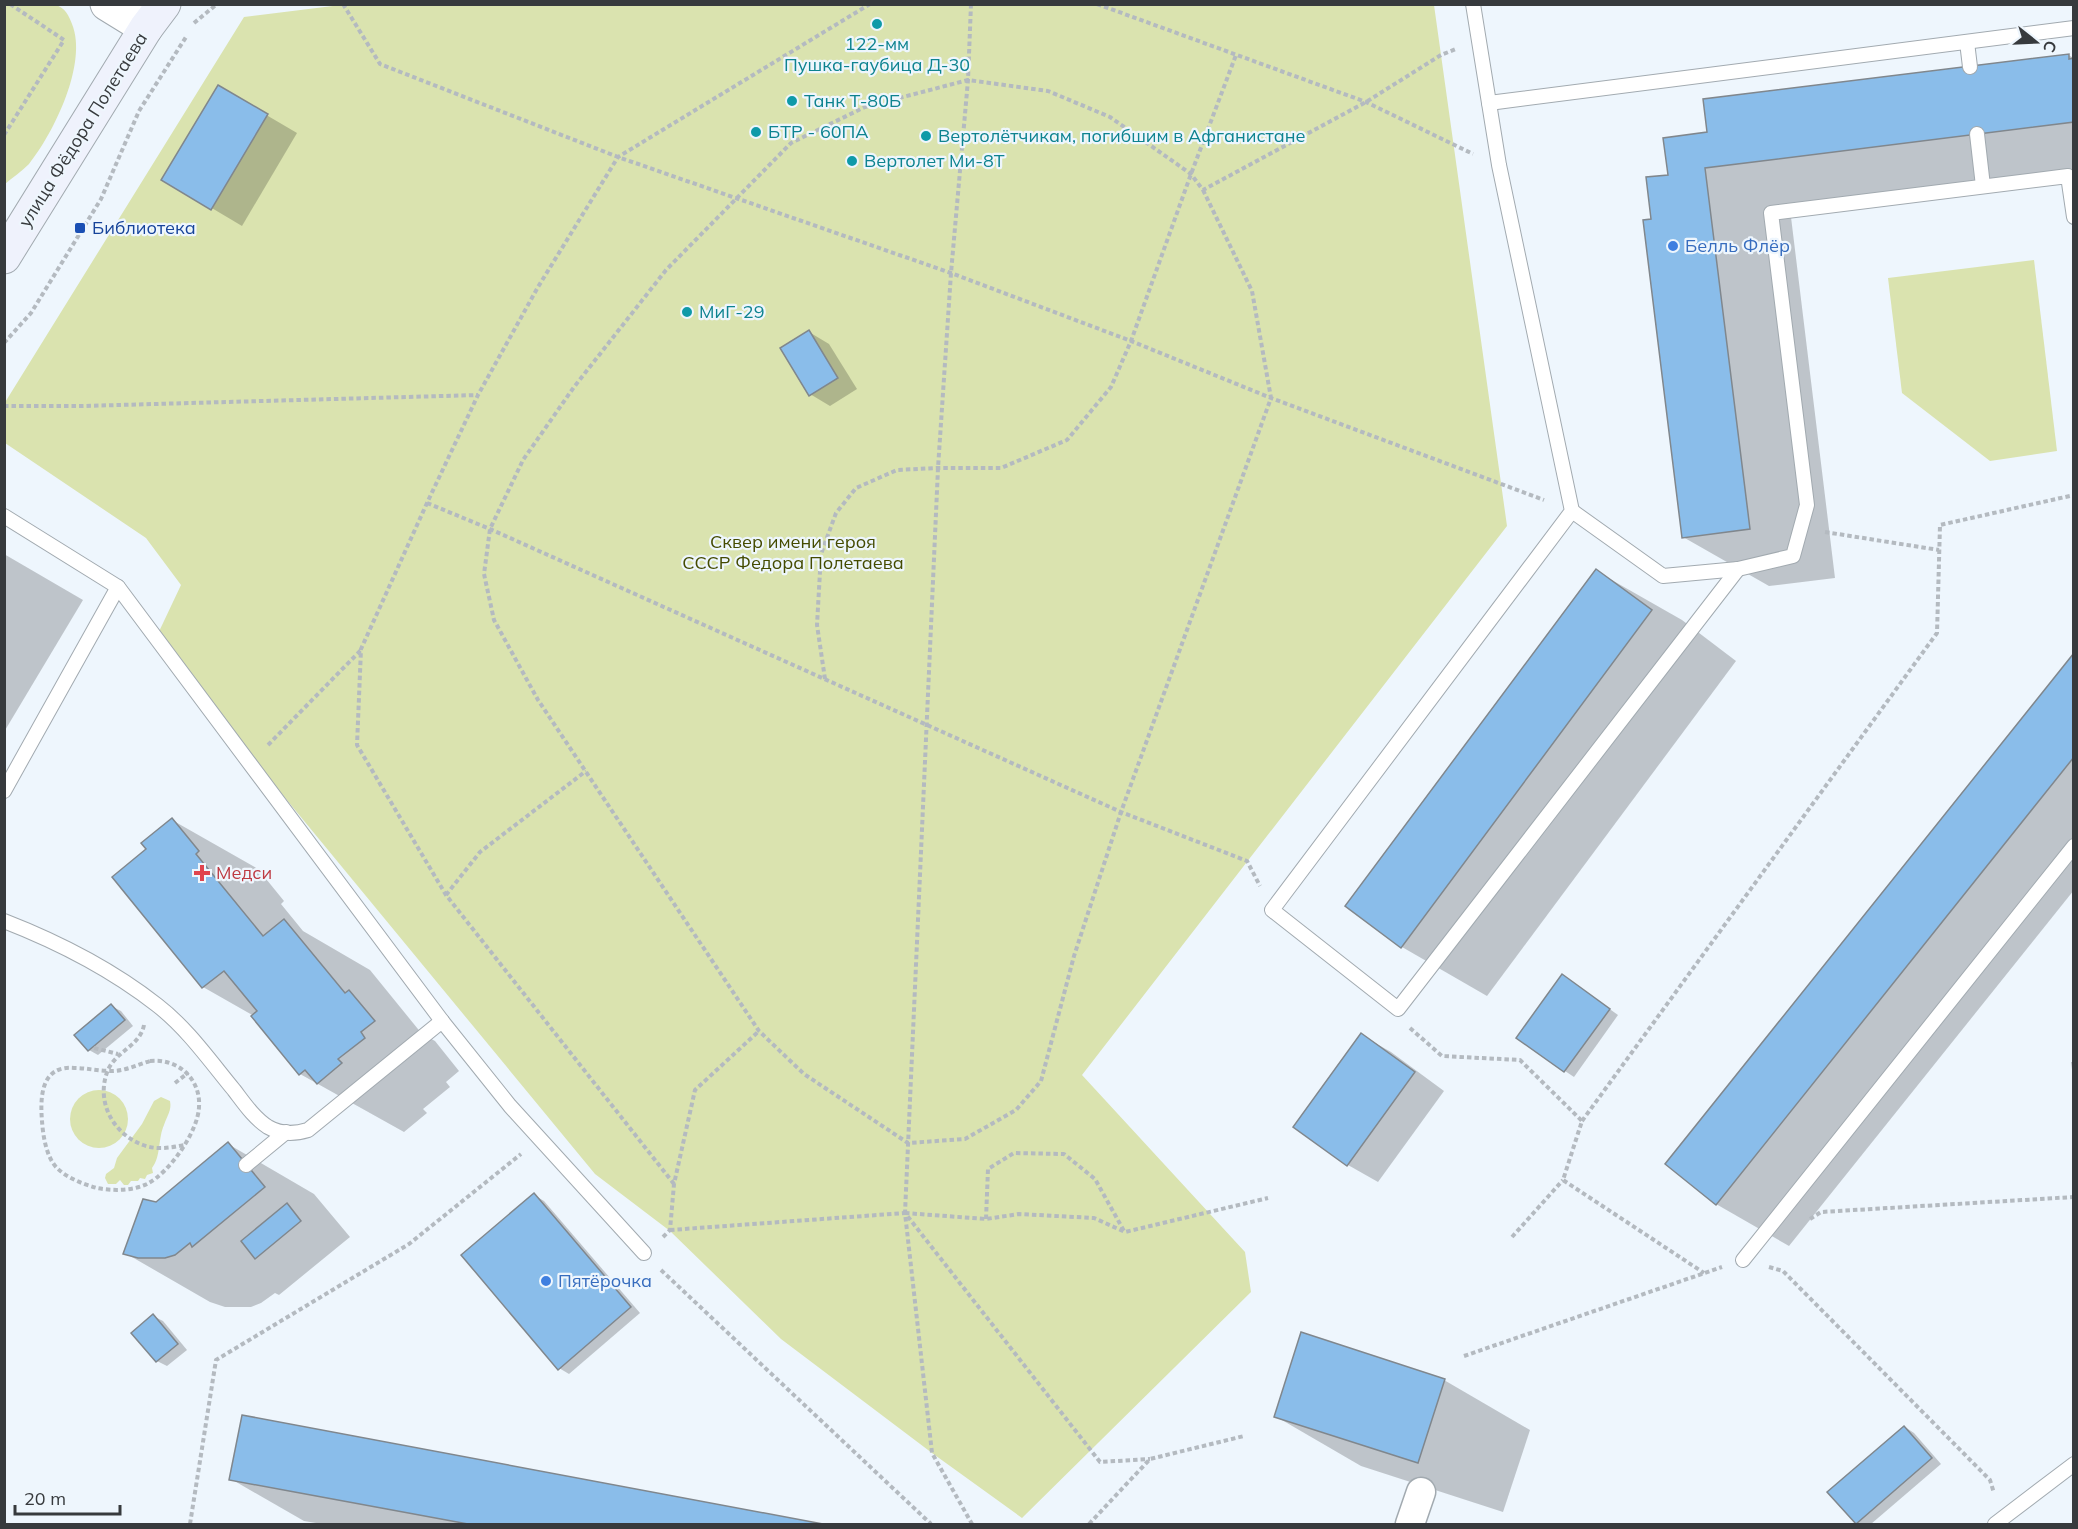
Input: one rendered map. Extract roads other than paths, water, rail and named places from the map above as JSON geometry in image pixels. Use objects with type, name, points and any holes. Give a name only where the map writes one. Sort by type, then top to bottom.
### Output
[{"type":"main road","name":"улица Фёдора Полетаева","points":[[4,257],[155,16]]},
{"type":"street","points":[[106,4],[155,16]]},
{"type":"street","points":[[1410,1524],[1421,1492]]},
{"type":"lane","points":[[1473,4],[1498,165],[1572,511],[1663,576],[1738,569],[1793,556],[1807,505],[1771,213],[2068,176],[2073,217]]},
{"type":"lane","points":[[1489,103],[2073,28]]},
{"type":"lane","points":[[1967,42],[1970,66]]},
{"type":"lane","points":[[1977,134],[1983,186]]},
{"type":"lane","points":[[1572,511],[1272,910],[1398,1009],[1738,569]]},
{"type":"lane","points":[[4,516],[118,587],[442,1021],[510,1106],[644,1253]]},
{"type":"lane","points":[[4,791],[118,587]]},
{"type":"lane","points":[[1743,1260],[2073,846]]},
{"type":"lane","points":[[4,921],[61,945],[148,998],[181,1027],[257,1119],[269,1128],[286,1132],[308,1130],[442,1021]]},
{"type":"lane","points":[[246,1165],[286,1132]]},
{"type":"lane","points":[[1998,1522],[2073,1464]]},
{"type":"place","name":"122-мм Пушка-гаубица Д-30","points":[[877,24]]},
{"type":"place","name":"Танк Т-80Б","points":[[792,101]]},
{"type":"place","name":"БТР - 60ПА","points":[[756,132]]},
{"type":"place","name":"Вертолётчикам, погибшим в Афганистане","points":[[926,136]]},
{"type":"place","name":"Вертолет Ми-8Т","points":[[852,161]]},
{"type":"place","name":"Библиотека","points":[[80,228]]},
{"type":"place","name":"Белль Флёр","points":[[1673,246]]},
{"type":"place","name":"МиГ-29","points":[[687,312]]},
{"type":"place","name":"Медси","points":[[202,873]]},
{"type":"place","name":"Пятёрочка","points":[[546,1281]]},
{"type":"park label","name":"Сквер имени героя СССР Федора Полетаева","points":[[793,552]]}]
